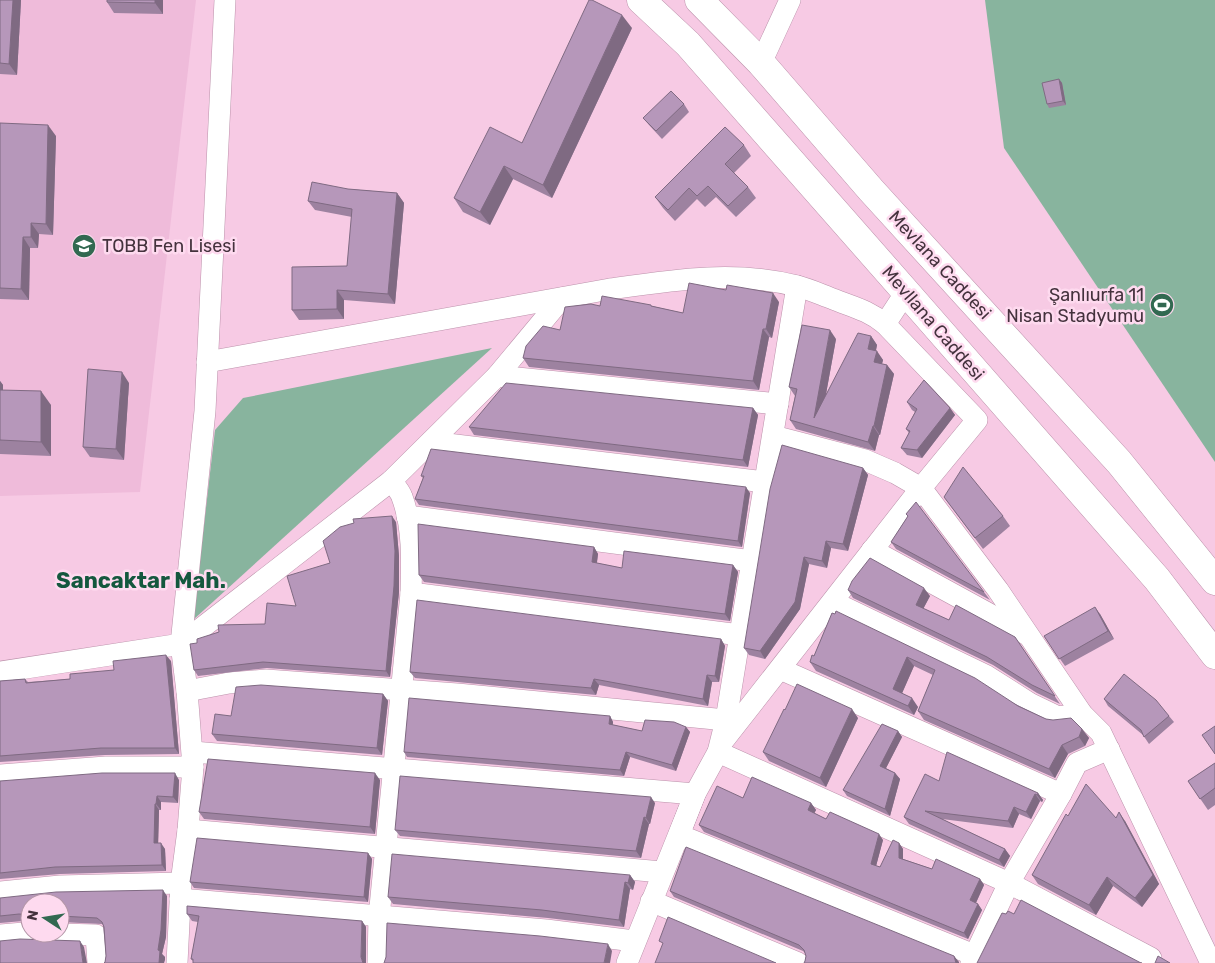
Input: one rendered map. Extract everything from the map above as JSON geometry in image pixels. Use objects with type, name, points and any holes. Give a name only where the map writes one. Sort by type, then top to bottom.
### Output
[{"type":"main road","name":"Mevllana Caddesi","points":[[641,0],[688,44],[906,292],[1157,579],[1215,655]]},
{"type":"main road","name":"Mevlana Caddesi","points":[[699,0],[760,63],[871,190],[1119,462],[1215,581]]},
{"type":"street","points":[[176,963],[193,760],[181,644],[205,411],[225,0]]},
{"type":"street","points":[[760,63],[790,0]]},
{"type":"street","points":[[207,362],[610,289],[675,279],[748,278],[797,286],[873,314],[885,324],[977,420],[872,550],[719,748],[695,794],[634,941],[627,963]]},
{"type":"street","points":[[719,748],[726,720],[797,286]]},
{"type":"street","points":[[885,324],[906,292]]},
{"type":"street","points":[[0,672],[181,644],[391,481],[497,376],[562,298]]},
{"type":"street","points":[[497,376],[778,404]]},
{"type":"street","points":[[773,436],[865,460],[895,473],[921,488],[998,590],[1082,714],[1101,732],[1211,963]]},
{"type":"street","points":[[431,442],[765,482]]},
{"type":"street","points":[[378,963],[379,917],[411,593],[412,558],[407,516],[402,495],[391,481]]},
{"type":"street","points":[[407,516],[752,561]]},
{"type":"street","points":[[872,550],[1028,635]]},
{"type":"street","points":[[411,593],[740,635]]},
{"type":"street","points":[[832,602],[987,676],[1032,704],[1058,717],[1082,714]]},
{"type":"street","points":[[780,669],[1061,794]]},
{"type":"street","points":[[187,691],[229,683],[266,680],[401,690],[726,720]]},
{"type":"street","points":[[719,748],[1009,883],[1151,958]]},
{"type":"street","points":[[695,794],[679,835],[972,959],[1009,883],[1077,763],[1109,749]]},
{"type":"street","points":[[0,775],[193,760],[394,769],[695,794]]},
{"type":"street","points":[[188,830],[662,872]]},
{"type":"street","points":[[0,892],[60,886],[181,891],[379,917],[546,930],[634,941]]},
{"type":"street","points":[[651,901],[798,963]]},
{"type":"street","points":[[0,936],[24,933],[96,935],[98,963]]},
{"type":"shaded area","name":"TOBB Fen Lisesi","points":[[0,0],[196,0],[140,492],[0,496]]},
{"type":"green space","name":"Şanlıurfa 11 Nisan Stadyumu","points":[[985,0],[1215,0],[1215,462],[1004,148]]},
{"type":"green space","points":[[492,348],[193,620],[215,430],[243,398]]},
{"type":"building","points":[[0,0],[13,0],[9,64],[0,63]]},
{"type":"building","points":[[107,0],[155,0],[155,3],[107,2]]},
{"type":"building","points":[[589,0],[622,15],[543,185],[504,166],[480,212],[454,198],[490,127],[522,143]]},
{"type":"building","points":[[1059,79],[1063,101],[1047,104],[1042,83]]},
{"type":"building","points":[[671,91],[684,104],[656,131],[643,118]]},
{"type":"building","points":[[0,123],[48,125],[46,224],[31,223],[31,237],[23,237],[21,289],[0,288]]},
{"type":"building","points":[[725,127],[744,145],[725,164],[748,187],[728,206],[708,186],[697,196],[689,188],[668,210],[655,197]]},
{"type":"building","points":[[312,182],[348,189],[397,193],[388,294],[337,290],[337,309],[292,310],[292,267],[347,266],[352,209],[308,201]]},
{"type":"building","points":[[689,283],[726,290],[727,285],[773,293],[766,329],[763,329],[753,381],[523,358],[526,346],[543,326],[560,330],[565,307],[591,304],[600,306],[602,296],[683,313]]},
{"type":"building","points":[[802,325],[830,330],[814,418],[858,333],[871,336],[868,349],[877,351],[874,362],[887,365],[874,426],[868,442],[790,420],[797,389],[789,387]]},
{"type":"building","points":[[88,369],[122,372],[116,449],[83,447]]},
{"type":"building","points":[[924,380],[950,408],[917,450],[901,448],[910,431],[906,429],[917,409],[907,402]]},
{"type":"building","points":[[506,383],[753,408],[743,460],[469,427]]},
{"type":"building","points":[[0,390],[41,391],[41,442],[0,440]]},
{"type":"building","points":[[782,445],[863,468],[843,544],[826,541],[822,561],[804,557],[795,602],[760,651],[744,648],[770,489]]},
{"type":"building","points":[[431,449],[746,487],[738,541],[415,499],[424,476],[421,476]]},
{"type":"building","points":[[963,467],[1003,516],[975,538],[944,497]]},
{"type":"building","points":[[916,502],[984,592],[891,542],[908,516],[906,514]]},
{"type":"building","points":[[392,516],[395,551],[394,586],[386,671],[263,662],[194,670],[190,644],[197,643],[197,639],[219,632],[218,625],[265,624],[267,603],[296,606],[287,576],[330,563],[323,541],[340,527],[354,523],[353,519]]},
{"type":"building","points":[[418,524],[594,547],[592,562],[622,568],[624,551],[733,565],[725,614],[419,575]]},
{"type":"building","points":[[870,558],[924,588],[916,605],[949,620],[956,605],[1015,637],[1055,696],[1032,685],[987,657],[848,590],[852,581]]},
{"type":"building","points":[[417,600],[721,639],[715,676],[707,675],[703,699],[594,679],[591,688],[410,672]]},
{"type":"building","points":[[1095,607],[1108,631],[1059,659],[1044,636]]},
{"type":"building","points":[[836,611],[975,678],[1018,706],[1046,719],[1071,718],[1082,729],[1079,737],[1062,745],[1049,769],[918,711],[935,670],[907,657],[893,689],[912,698],[908,706],[810,662],[832,613],[835,614]]},
{"type":"building","points":[[166,655],[175,748],[101,748],[0,756],[0,681],[25,679],[26,683],[70,679],[70,674],[114,670],[113,661]]},
{"type":"building","points":[[1124,674],[1156,700],[1169,716],[1144,737],[1141,730],[1104,699]]},
{"type":"building","points":[[797,684],[852,709],[820,778],[763,752]]},
{"type":"building","points":[[261,685],[383,694],[377,748],[212,734],[215,714],[231,716],[236,687]]},
{"type":"building","points":[[409,698],[610,716],[609,724],[642,731],[645,720],[674,722],[686,727],[672,765],[626,752],[620,770],[404,752]]},
{"type":"building","points":[[882,724],[898,731],[880,766],[895,773],[885,809],[843,790]]},
{"type":"building","points":[[1215,726],[1215,754],[1202,735]]},
{"type":"building","points":[[947,752],[1038,793],[1037,795],[1035,794],[1026,812],[1014,807],[1008,821],[925,811],[1005,849],[999,860],[904,817],[925,774],[939,781]]},
{"type":"building","points":[[208,759],[375,773],[370,827],[199,812]]},
{"type":"building","points":[[1215,763],[1215,788],[1200,799],[1188,781]]},
{"type":"building","points":[[102,773],[175,773],[173,797],[157,796],[155,804],[154,843],[161,843],[162,865],[55,867],[0,873],[0,781]]},
{"type":"building","points":[[400,776],[651,797],[636,851],[395,830]]},
{"type":"building","points":[[752,777],[811,803],[808,810],[826,819],[830,812],[879,834],[871,864],[880,867],[893,840],[899,843],[899,858],[932,869],[936,859],[980,879],[970,900],[978,904],[964,933],[699,825],[717,786],[743,798]]},
{"type":"building","points":[[1086,784],[1116,818],[1119,812],[1153,875],[1135,898],[1107,877],[1089,905],[1032,875],[1066,814],[1068,816]]},
{"type":"building","points":[[197,838],[368,853],[364,897],[190,882]]},
{"type":"building","points":[[686,847],[954,956],[956,963],[804,963],[806,956],[804,950],[799,945],[670,891]]},
{"type":"building","points":[[392,854],[630,875],[628,883],[625,882],[619,920],[542,910],[388,897]]},
{"type":"building","points":[[163,890],[158,950],[160,951],[159,963],[104,963],[106,956],[102,922],[97,918],[70,917],[70,893],[47,893]]},
{"type":"building","points":[[20,896],[20,914],[0,916],[0,898]]},
{"type":"building","points":[[1021,900],[1141,963],[977,963],[1002,913],[1006,914],[1008,911],[1014,914]]},
{"type":"building","points":[[187,906],[362,921],[361,957],[363,963],[193,963],[193,959],[191,959],[199,916],[187,914]]},
{"type":"building","points":[[668,917],[776,963],[655,963],[663,943],[659,941]]},
{"type":"building","points":[[387,923],[540,936],[608,944],[604,963],[384,963],[386,957]]},
{"type":"building","points":[[20,939],[20,943],[70,943],[70,941],[80,941],[83,963],[0,963],[0,941]]},
{"type":"building","points":[[1158,956],[1170,963],[1155,963]]},
{"type":"place","name":"TOBB Fen Lisesi","points":[[84,246]]},
{"type":"place","name":"Şanlıurfa 11 Nisan Stadyumu","points":[[1162,305]]},
{"type":"district","name":"Sancaktar Mah.","points":[[141,580]]}]
